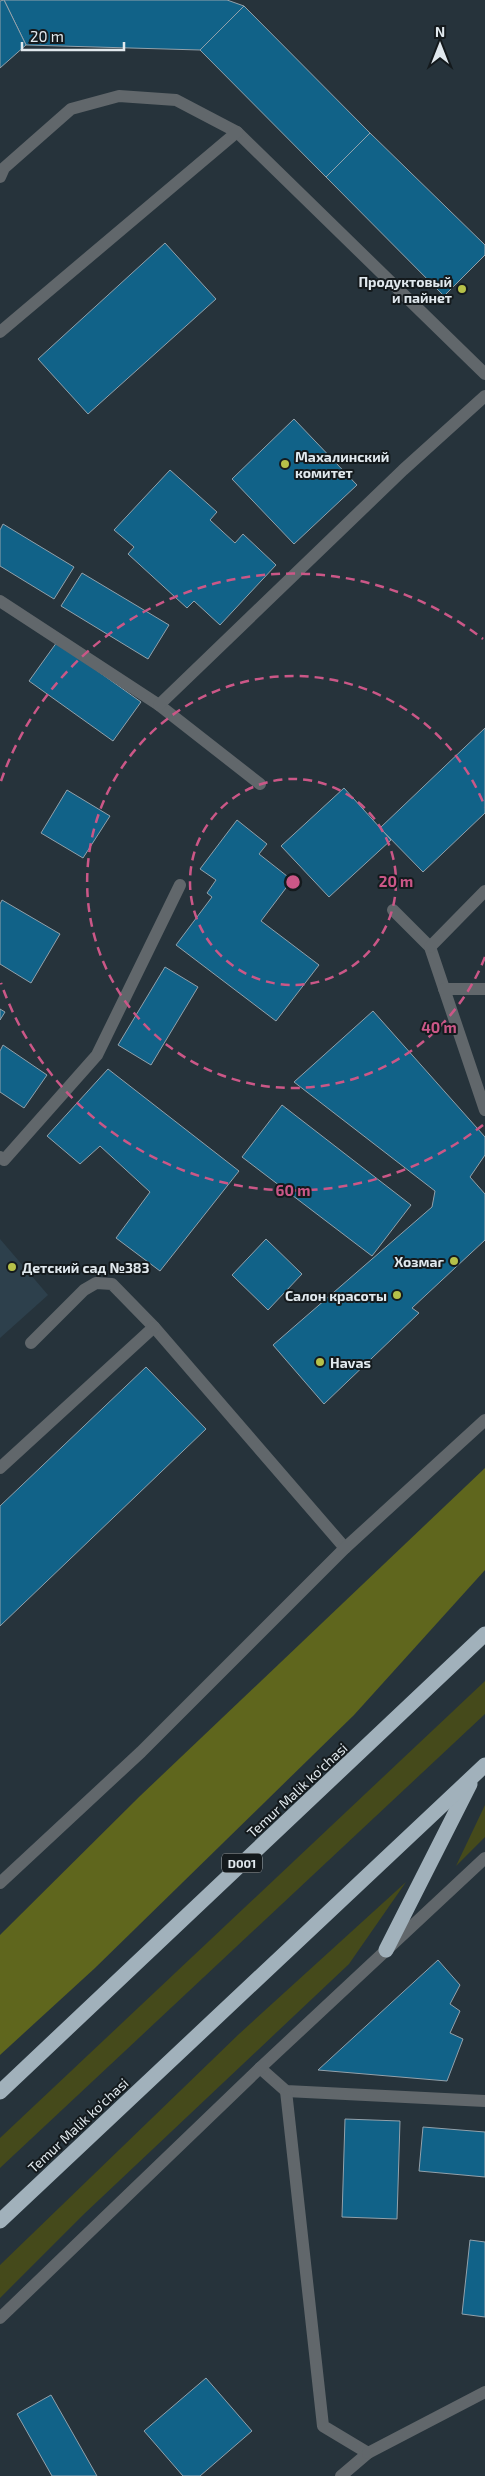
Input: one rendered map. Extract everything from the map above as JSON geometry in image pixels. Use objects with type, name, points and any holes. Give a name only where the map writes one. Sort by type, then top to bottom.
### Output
[{"type":"highway","name":"Temur Malik ko'chasi","points":[[0,2092],[485,1634]]},
{"type":"highway","name":"Temur Malik ko'chasi","points":[[0,2221],[480,1770]]},
{"type":"highway","points":[[386,1950],[480,1770]]},
{"type":"street","points":[[0,177],[4,168],[71,109],[119,96],[176,100],[237,132],[485,374]]},
{"type":"street","points":[[0,332],[237,132]]},
{"type":"street","points":[[159,705],[403,470],[485,396]]},
{"type":"street","points":[[0,601],[159,705],[260,784]]},
{"type":"street","points":[[2,1158],[98,1055],[180,885]]},
{"type":"street","points":[[430,947],[485,891]]},
{"type":"street","points":[[393,910],[430,947],[485,1110]]},
{"type":"street","points":[[444,989],[485,989]]},
{"type":"street","points":[[31,1343],[71,1302],[96,1283],[112,1284],[154,1327],[345,1548]]},
{"type":"street","points":[[0,1468],[154,1327]]},
{"type":"street","points":[[0,1883],[142,1752],[345,1548],[485,1420]]},
{"type":"street","points":[[0,2318],[260,2068],[485,1858]]},
{"type":"street","points":[[260,2068],[286,2091],[485,2102]]},
{"type":"street","points":[[286,2091],[323,2426],[368,2453]]},
{"type":"street","points":[[341,2476],[368,2453],[485,2392]]},
{"type":"shaded area","name":"Детский сад №383","points":[[0,1239],[48,1295],[0,1338]]},
{"type":"green space","points":[[485,1468],[485,1570],[354,1715],[95,1968],[0,2055],[0,1935],[139,1797]]},
{"type":"green space","points":[[485,1681],[485,1714],[0,2168],[0,2138]]},
{"type":"green space","points":[[485,1805],[485,1837],[456,1866]]},
{"type":"green space","points":[[406,1882],[349,1964],[83,2215],[0,2298],[0,2265],[239,2034]]},
{"type":"building","points":[[4,0],[227,0],[244,6],[200,50],[26,45]]},
{"type":"building","points":[[4,0],[26,45],[0,68],[0,1]]},
{"type":"building","points":[[244,6],[370,133],[326,177],[200,50]]},
{"type":"building","points":[[370,133],[485,245],[485,255],[444,296],[326,177]]},
{"type":"building","points":[[165,243],[216,299],[88,414],[38,359]]},
{"type":"building","points":[[294,419],[357,485],[294,544],[232,479]]},
{"type":"building","points":[[170,470],[217,512],[210,520],[235,543],[243,534],[276,565],[220,625],[194,601],[187,608],[128,554],[134,547],[114,530]]},
{"type":"building","points":[[3,524],[74,567],[54,599],[0,566],[0,530]]},
{"type":"building","points":[[82,573],[169,625],[148,659],[61,606]]},
{"type":"building","points":[[57,642],[141,702],[113,741],[29,681]]},
{"type":"building","points":[[485,728],[485,813],[423,872],[380,828]]},
{"type":"building","points":[[344,788],[391,840],[329,897],[281,846]]},
{"type":"building","points":[[67,790],[110,816],[83,858],[41,833]]},
{"type":"building","points":[[237,820],[267,844],[259,854],[292,880],[261,921],[319,965],[276,1021],[176,945],[212,897],[207,893],[216,880],[200,869]]},
{"type":"building","points":[[2,900],[60,934],[31,983],[0,964],[0,904]]},
{"type":"building","points":[[165,967],[198,987],[151,1065],[118,1045]]},
{"type":"building","points":[[0,1009],[5,1012],[0,1020]]},
{"type":"building","points":[[373,1011],[485,1137],[485,1155],[470,1177],[485,1194],[485,1240],[412,1308],[419,1313],[324,1404],[273,1345],[432,1207],[435,1191],[294,1082]]},
{"type":"building","points":[[3,1045],[47,1075],[24,1108],[0,1092],[0,1051]]},
{"type":"building","points":[[108,1069],[239,1171],[160,1271],[116,1238],[150,1192],[100,1146],[80,1164],[47,1136]]},
{"type":"building","points":[[282,1105],[411,1205],[372,1256],[242,1157]]},
{"type":"building","points":[[266,1239],[302,1274],[268,1310],[232,1275]]},
{"type":"building","points":[[146,1367],[206,1429],[0,1626],[0,1506]]},
{"type":"building","points":[[438,1960],[460,1985],[450,2004],[460,2011],[450,2033],[463,2039],[447,2081],[318,2070]]},
{"type":"building","points":[[345,2119],[400,2121],[397,2219],[342,2217]]},
{"type":"building","points":[[423,2127],[485,2132],[485,2177],[419,2171]]},
{"type":"building","points":[[470,2240],[485,2242],[485,2317],[462,2314]]},
{"type":"building","points":[[206,2378],[252,2431],[200,2476],[183,2476],[144,2431]]},
{"type":"building","points":[[51,2395],[97,2476],[52,2476],[17,2414]]},
{"type":"place","name":"Продуктовый и пайнет","points":[[462,289]]},
{"type":"place","name":"Махалинский комитет","points":[[285,464]]},
{"type":"place","name":"Хозмаг","points":[[454,1261]]},
{"type":"place","name":"Детский сад №383","points":[[12,1267]]},
{"type":"place","name":"Салон красоты","points":[[397,1295]]},
{"type":"place","name":"Havas","points":[[320,1362]]}]
